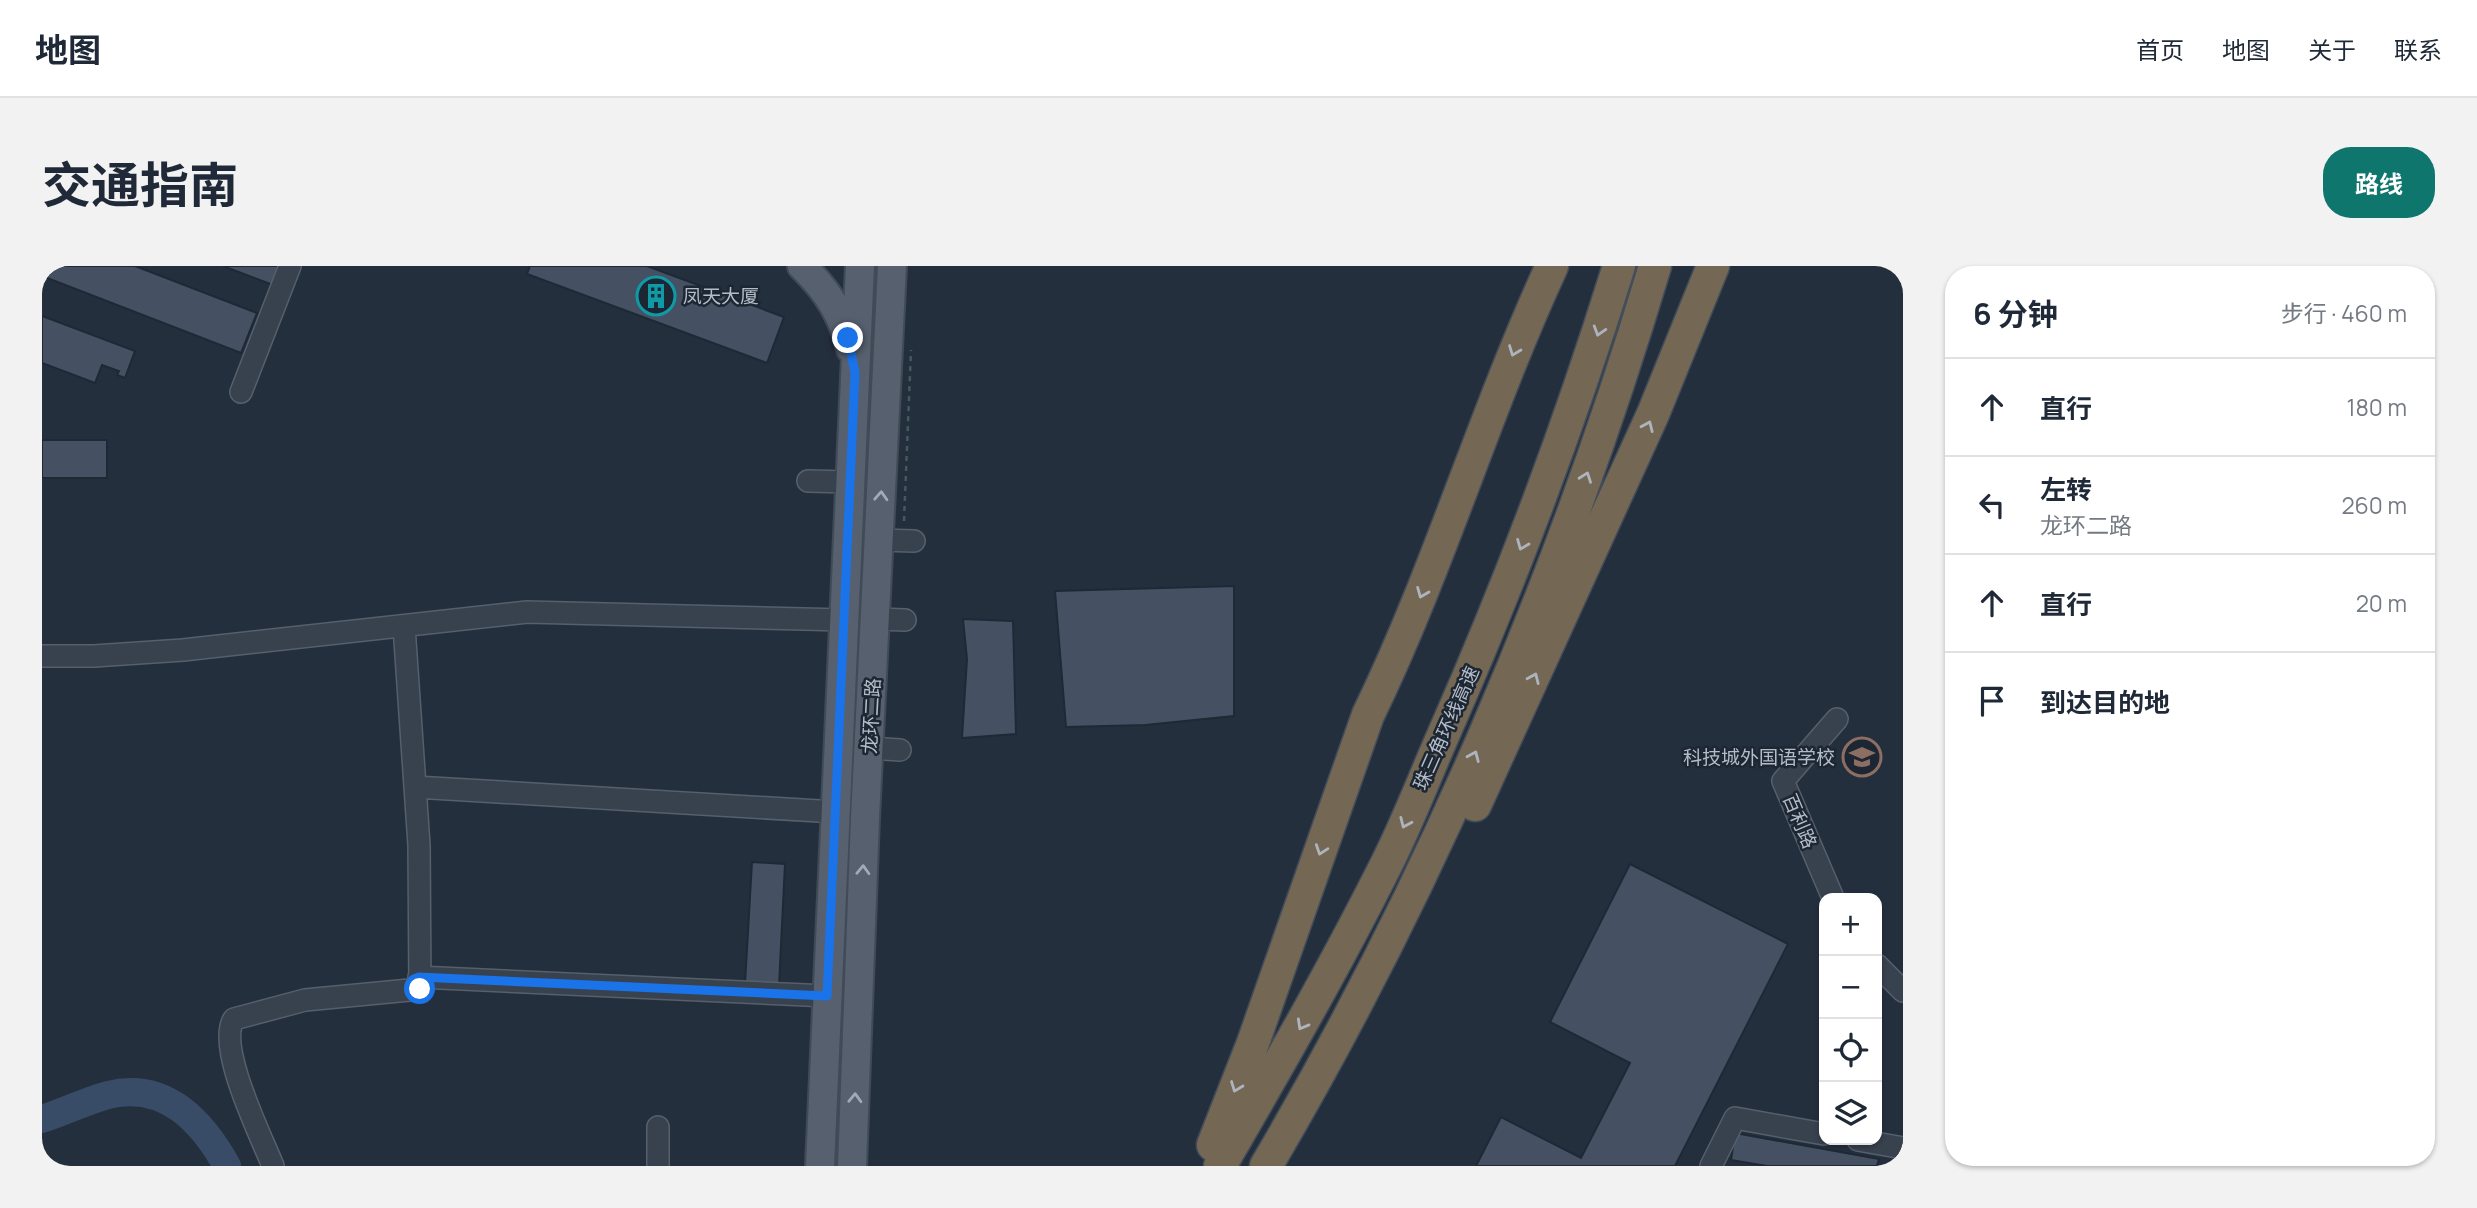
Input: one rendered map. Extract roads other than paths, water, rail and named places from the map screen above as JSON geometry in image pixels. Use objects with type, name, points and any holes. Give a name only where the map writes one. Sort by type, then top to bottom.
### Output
[{"type":"highway","points":[[1205,1166],[1253,1043],[1368,715],[1391,667],[1447,529],[1517,343],[1552,266]]},
{"type":"highway","name":"珠三角环线高速","points":[[1220,1166],[1301,1027],[1389,859],[1474,665],[1531,522],[1587,369],[1619,266]]},
{"type":"highway","name":"珠三角环线高速","points":[[1266,1166],[1371,975],[1443,828],[1564,537],[1606,420],[1655,266]]},
{"type":"highway","points":[[1290,1124],[1384,980],[1464,827],[1506,741],[1653,414],[1713,266]]},
{"type":"main road","points":[[802,266],[833,302],[848,338],[855,373]]},
{"type":"main road","name":"龙环二路","points":[[852,1166],[892,266]]},
{"type":"main road","name":"龙环二路","points":[[820,1166],[859,268]]},
{"type":"street","points":[[241,392],[290,266]]},
{"type":"street","points":[[808,481],[850,482]]},
{"type":"street","points":[[878,540],[914,541]]},
{"type":"street","points":[[42,656],[94,656],[183,650],[527,612],[844,620]]},
{"type":"street","points":[[876,619],[905,620]]},
{"type":"street","points":[[274,1166],[230,1055],[231,1024],[234,1019],[305,1000],[420,989],[419,845],[404,626]]},
{"type":"street","name":"百利路","points":[[1831,893],[1783,781],[1837,719]]},
{"type":"street","points":[[870,748],[900,750]]},
{"type":"street","points":[[415,787],[836,812]]},
{"type":"street","points":[[1882,970],[1903,991]]},
{"type":"street","points":[[419,977],[827,996]]},
{"type":"street","points":[[1711,1166],[1735,1118],[1819,1133]]},
{"type":"street","points":[[658,1128],[658,1166]]},
{"type":"street","points":[[1882,1144],[1903,1148]]},
{"type":"waterway","points":[[42,1119],[108,1095],[128,1092],[147,1094],[180,1108],[206,1134],[227,1166]]},
{"type":"place","name":"凤天大厦","points":[[656,296]]},
{"type":"place","name":"科技城外国语学校","points":[[1862,757]]}]
